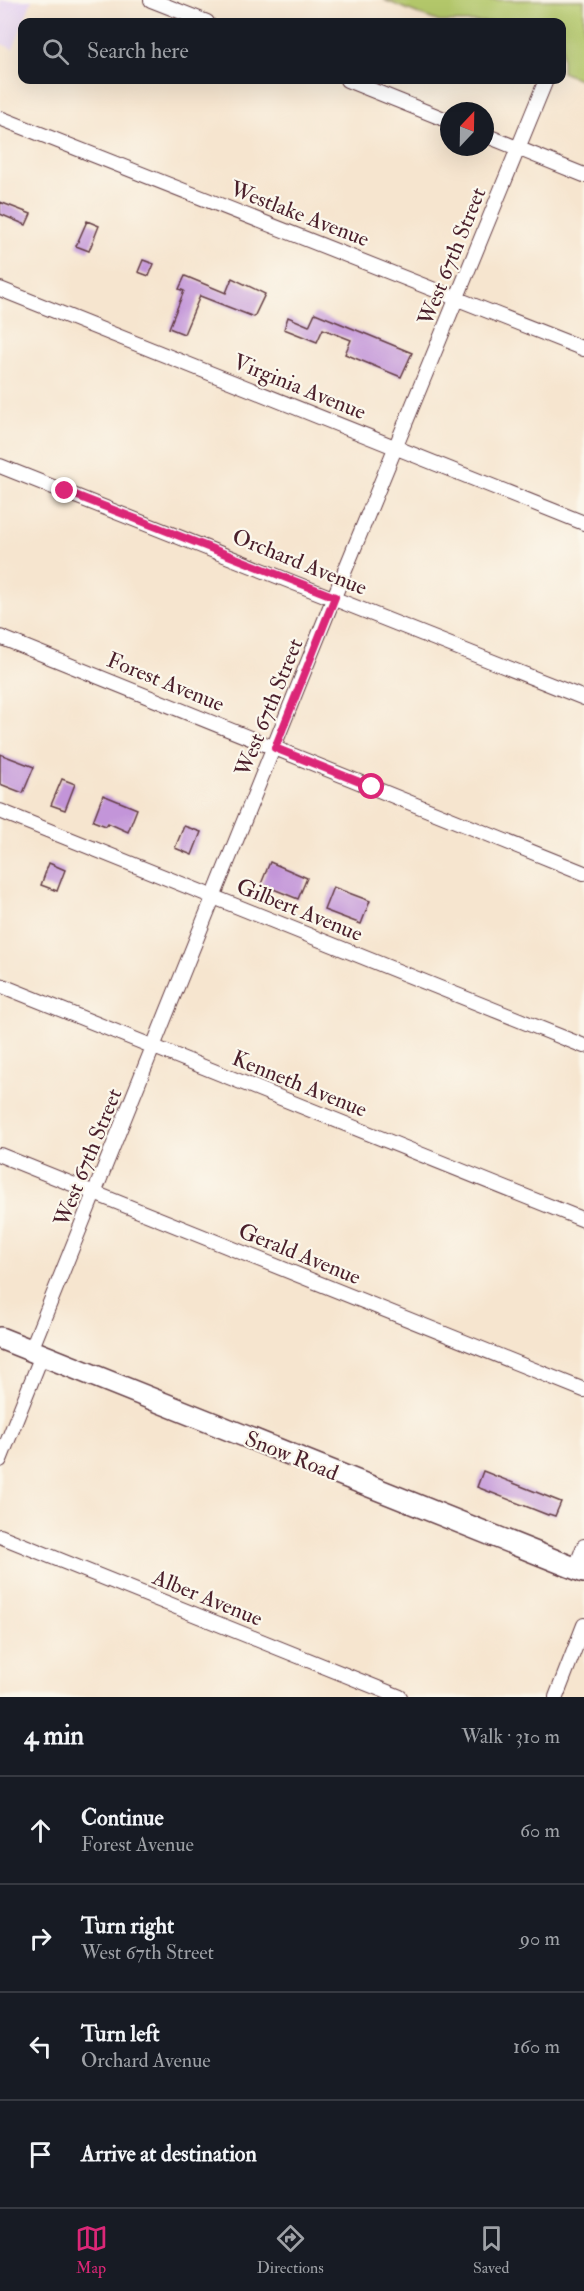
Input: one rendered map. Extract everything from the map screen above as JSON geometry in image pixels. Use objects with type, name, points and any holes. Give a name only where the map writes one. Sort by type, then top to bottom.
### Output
[{"type":"main road","name":"Snow Road","points":[[0,1338],[579,1571]]},
{"type":"street","points":[[151,0],[197,18]]},
{"type":"street","points":[[357,84],[440,117]]},
{"type":"street","name":"West 67th Street","points":[[0,1460],[95,1193],[395,447],[544,84]]},
{"type":"street","name":"Westlake Avenue","points":[[0,118],[584,349]]},
{"type":"street","points":[[494,139],[584,175]]},
{"type":"street","name":"Virginia Avenue","points":[[0,289],[584,523]]},
{"type":"street","name":"Orchard Avenue","points":[[0,466],[335,597],[584,698]]},
{"type":"street","name":"Forest Avenue","points":[[0,637],[584,873]]},
{"type":"street","name":"Gilbert Avenue","points":[[0,811],[584,1046]]},
{"type":"street","name":"Kenneth Avenue","points":[[0,985],[584,1220]]},
{"type":"street","name":"Gerald Avenue","points":[[0,1155],[584,1390]]},
{"type":"street","name":"Alber Avenue","points":[[0,1536],[400,1697]]},
{"type":"street","points":[[579,1571],[584,1546]]},
{"type":"street","points":[[556,1697],[584,1625]]},
{"type":"shaded area","points":[[0,0],[32,0],[25,18],[18,18],[18,36],[13,49],[0,43]]},
{"type":"green space","points":[[384,0],[584,0],[584,81],[566,74],[566,18],[429,18]]},
{"type":"building","points":[[0,202],[31,214],[26,225],[0,214]]},
{"type":"building","points":[[87,221],[99,226],[89,251],[76,246]]},
{"type":"building","points":[[143,260],[154,264],[149,276],[138,272]]},
{"type":"building","points":[[185,276],[226,293],[232,278],[265,294],[254,317],[200,296],[184,334],[169,328],[184,291],[179,289]]},
{"type":"building","points":[[315,313],[412,353],[401,377],[345,354],[351,340],[323,329],[317,342],[284,329],[288,317],[309,326]]},
{"type":"building","points":[[0,754],[34,767],[23,793],[0,784]]},
{"type":"building","points":[[62,779],[75,784],[65,810],[51,805]]},
{"type":"building","points":[[103,795],[137,809],[128,832],[108,823],[106,826],[93,821]]},
{"type":"building","points":[[184,826],[201,832],[192,855],[175,848]]},
{"type":"building","points":[[270,862],[307,878],[298,899],[261,884]]},
{"type":"building","points":[[49,863],[65,870],[57,891],[41,885]]},
{"type":"building","points":[[333,887],[370,901],[361,924],[324,910]]},
{"type":"building","points":[[483,1471],[561,1502],[555,1516],[477,1487]]},
{"type":"route","points":[[65,491],[335,597],[275,748],[372,787]]}]
